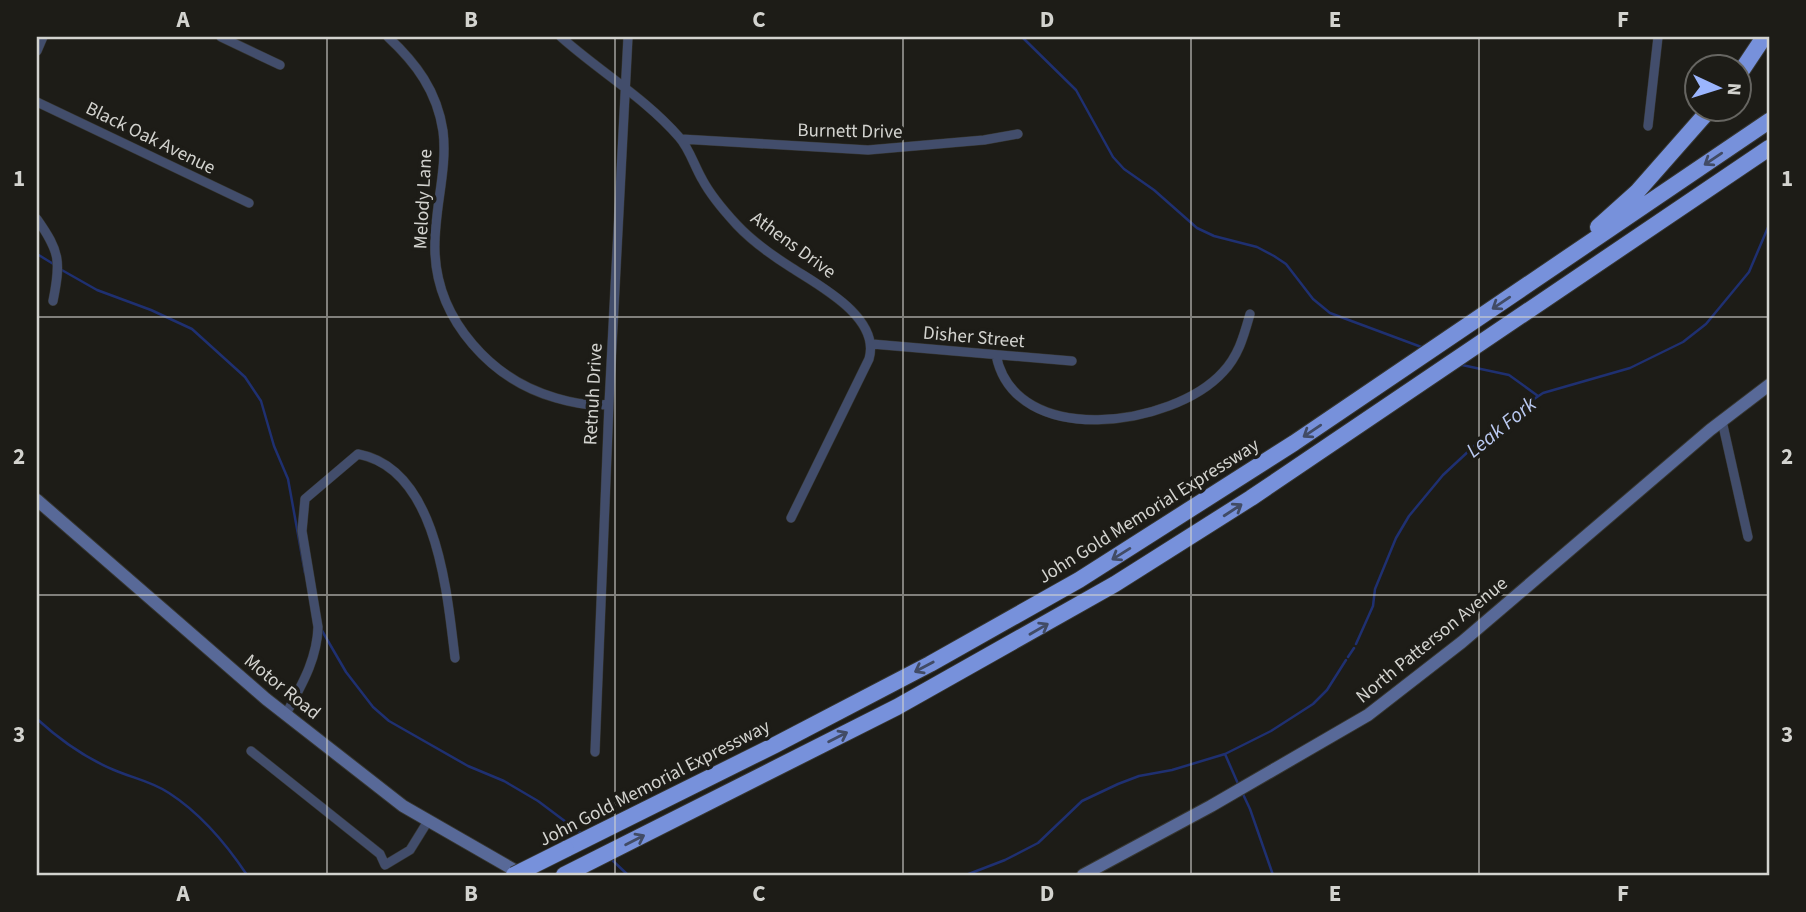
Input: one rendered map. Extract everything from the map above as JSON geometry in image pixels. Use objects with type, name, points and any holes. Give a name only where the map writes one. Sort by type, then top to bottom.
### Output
[{"type":"highway","points":[[1754,52],[1764,37]]},
{"type":"highway","name":"John Gold Memorial Expressway","points":[[514,875],[775,745],[930,664],[1079,580],[1283,450],[1769,121]]},
{"type":"highway","points":[[1557,264],[1637,192],[1699,122]]},
{"type":"highway","points":[[569,873],[897,708],[1115,584],[1444,370],[1769,148]]},
{"type":"main road","name":"North Patterson Avenue","points":[[1083,875],[1190,818],[1368,715],[1462,642],[1722,421],[1769,385]]},
{"type":"main road","name":"Motor Road","points":[[37,499],[286,714],[403,806],[524,875]]},
{"type":"street","points":[[37,51],[43,37]]},
{"type":"street","points":[[221,37],[280,65]]},
{"type":"street","name":"Melody Lane","points":[[388,37],[419,69],[430,88],[443,132],[435,252],[441,287],[454,317],[475,347],[510,379],[567,401],[608,404]]},
{"type":"street","name":"Athens Drive","points":[[561,37],[625,88],[681,139],[713,197],[738,227],[791,268],[827,289],[844,303],[859,320],[872,344]]},
{"type":"street","name":"Retnuh Drive","points":[[596,752],[608,404],[628,37]]},
{"type":"street","points":[[1648,126],[1658,37]]},
{"type":"street","name":"Black Oak Avenue","points":[[37,102],[249,204]]},
{"type":"street","name":"Burnett Drive","points":[[681,139],[868,150],[984,140],[1018,134]]},
{"type":"street","points":[[37,219],[58,258],[53,300]]},
{"type":"street","points":[[996,355],[999,370],[1013,392],[1035,408],[1052,415],[1076,419],[1128,417],[1180,401],[1201,391],[1223,373],[1242,343],[1250,314]]},
{"type":"street","points":[[791,518],[869,359],[872,344]]},
{"type":"street","name":"Disher Street","points":[[872,344],[1072,361]]},
{"type":"street","points":[[1722,421],[1748,537]]},
{"type":"street","points":[[286,714],[311,667],[318,640],[302,531],[305,499],[358,454],[373,457],[388,467],[404,482],[429,520],[447,591],[455,657]]},
{"type":"street","points":[[251,751],[380,853],[385,865],[410,850],[428,821]]},
{"type":"waterway","points":[[1022,37],[1076,90],[1113,157],[1197,228],[1214,236],[1257,247],[1274,256],[1286,264],[1313,299],[1330,313],[1424,348]]},
{"type":"waterway","name":"Leak Fork","points":[[1356,644],[1373,606],[1375,589],[1396,538],[1409,516],[1443,475],[1501,421],[1543,393],[1630,368],[1683,342],[1706,324],[1749,272],[1769,225]]},
{"type":"waterway","points":[[37,254],[55,265]]},
{"type":"waterway","points":[[60,269],[97,290],[192,329],[245,377],[261,401],[274,446],[288,479],[305,573]]},
{"type":"waterway","points":[[1462,365],[1509,375],[1538,396]]},
{"type":"waterway","points":[[321,629],[346,672],[373,707],[389,721],[468,766],[504,781],[538,801],[582,834]]},
{"type":"waterway","name":"Leak Fork","points":[[1348,657],[1354,648]]},
{"type":"waterway","name":"Leak Fork","points":[[966,875],[1005,860],[1038,843],[1082,801],[1118,784],[1225,754],[1271,731],[1313,704],[1327,690],[1346,660]]},
{"type":"waterway","points":[[37,719],[93,760],[155,785],[180,801],[212,830],[247,875]]},
{"type":"waterway","points":[[1225,754],[1239,786]]},
{"type":"waterway","points":[[1242,792],[1273,875]]},
{"type":"waterway","points":[[611,859],[628,875]]}]
